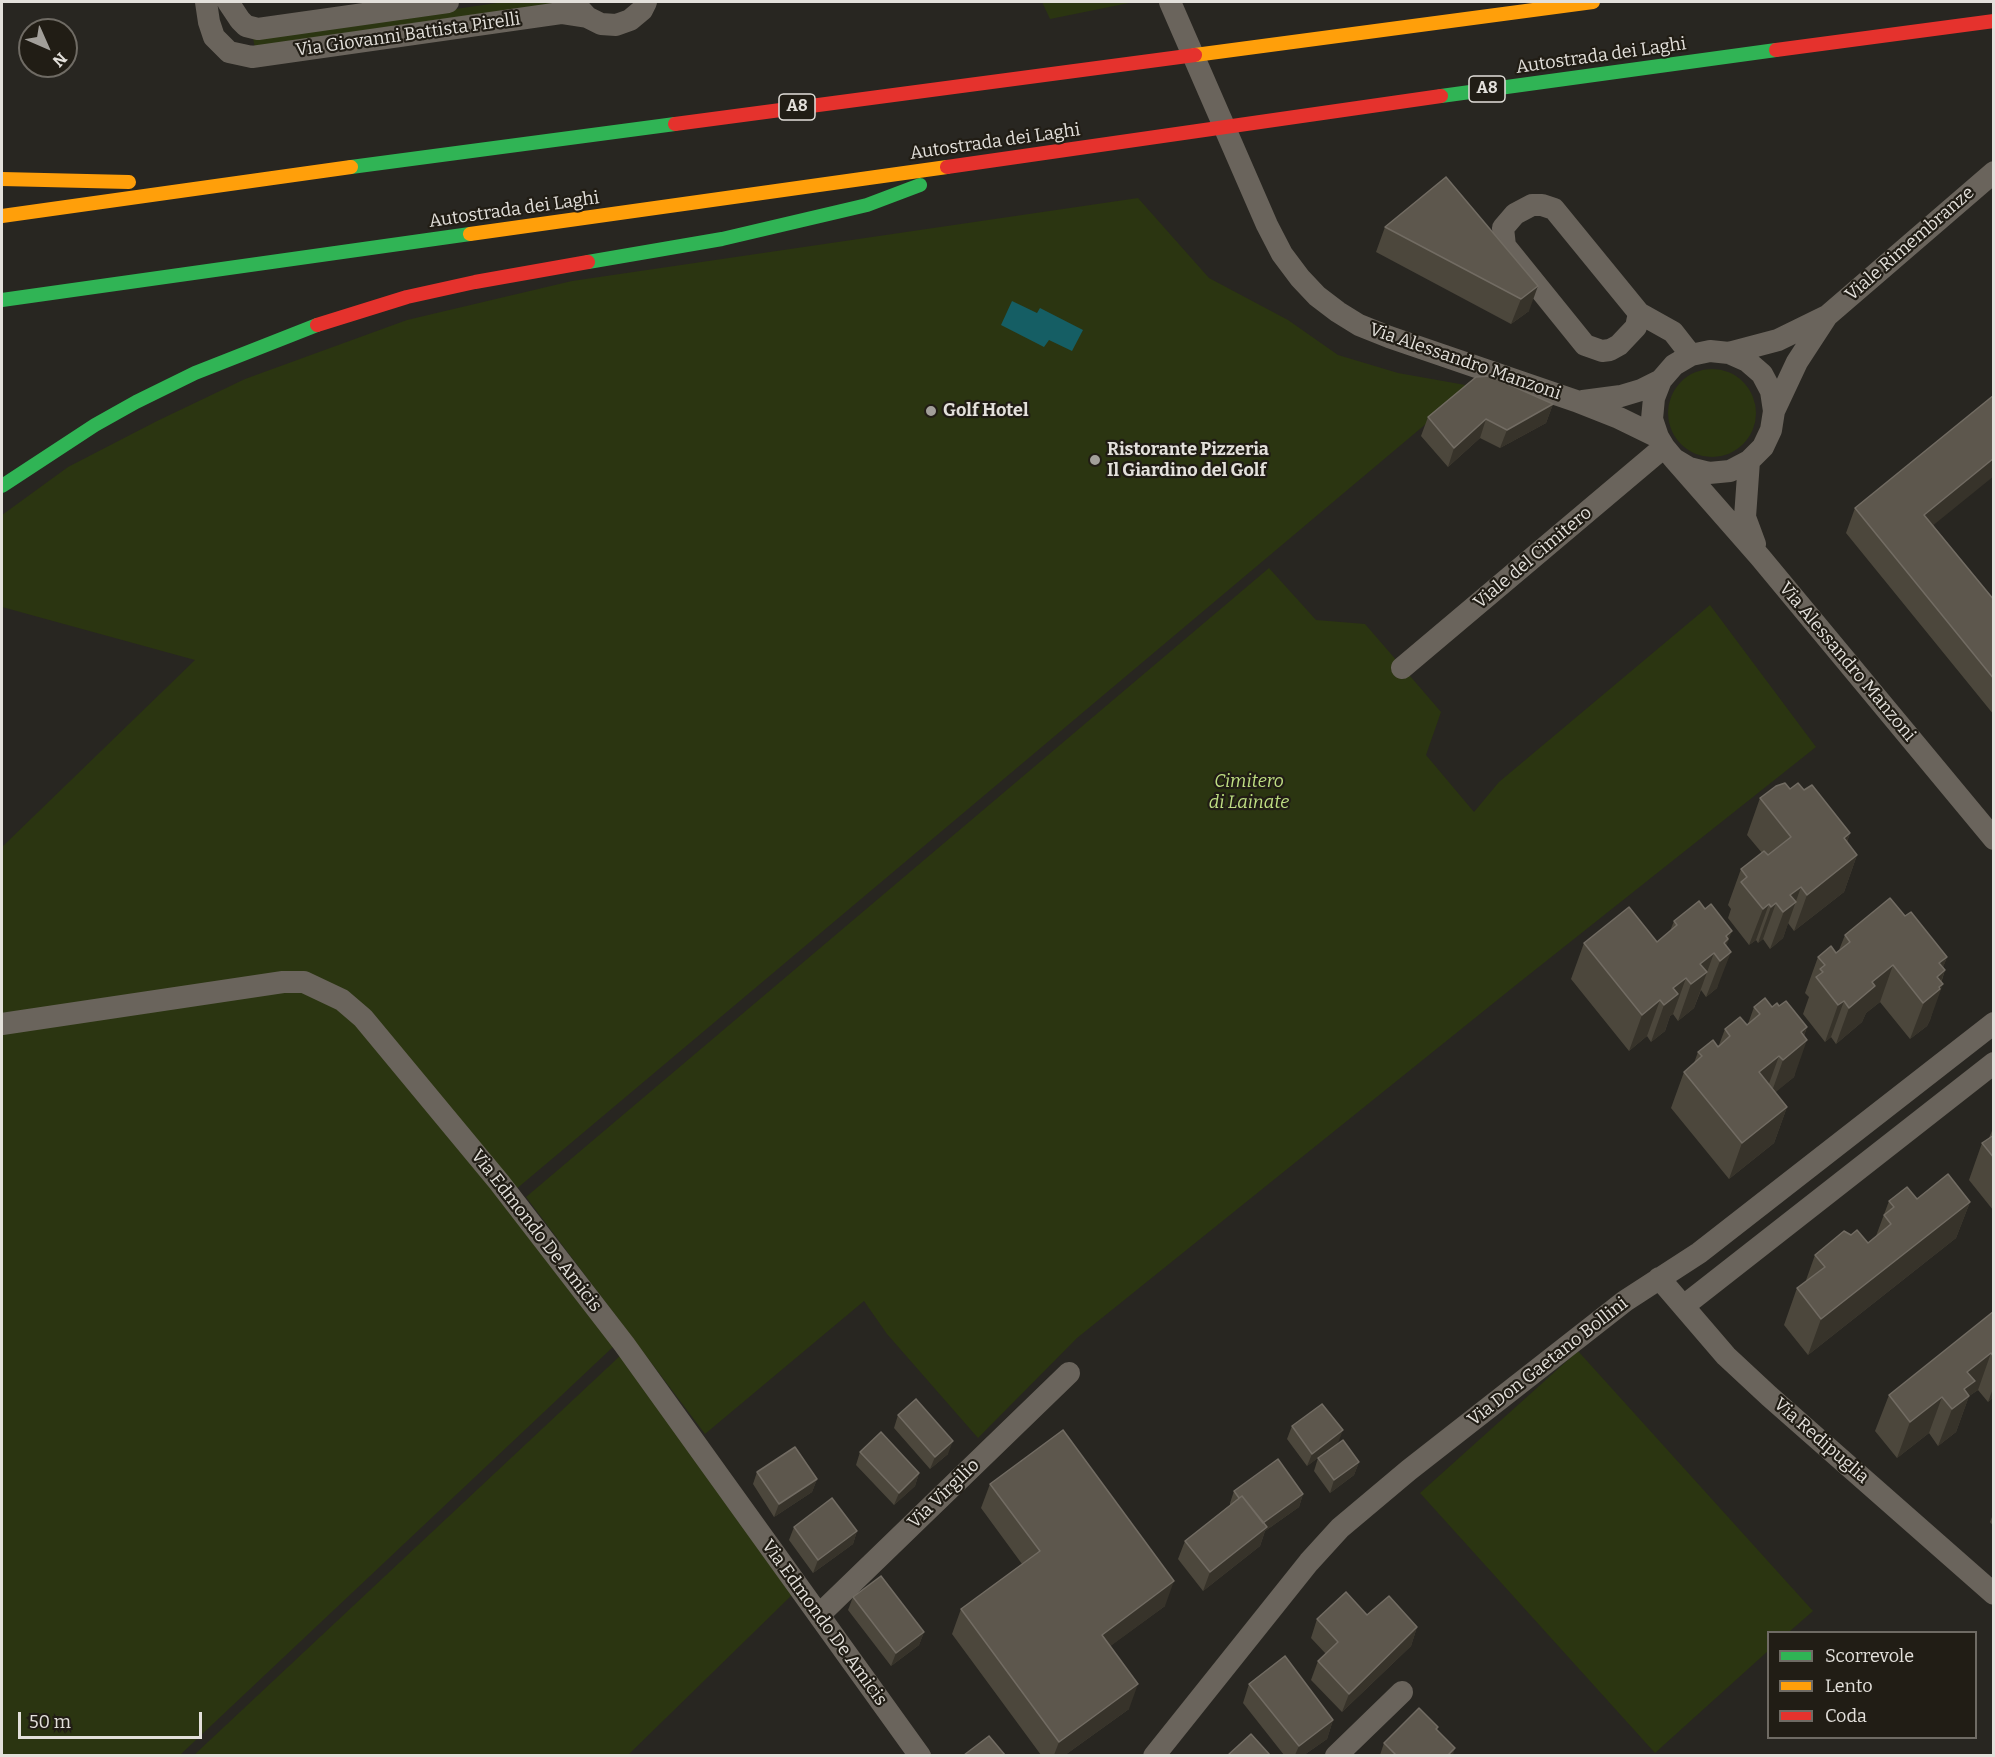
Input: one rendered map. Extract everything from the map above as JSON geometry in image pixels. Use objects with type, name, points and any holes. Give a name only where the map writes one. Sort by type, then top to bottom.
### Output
[{"type":"highway","name":"A8","points":[[2,216],[227,183],[1593,2]]},
{"type":"highway","name":"Autostrada dei Laghi","points":[[2,300],[1358,107],[1994,21]]},
{"type":"highway","points":[[2,486],[87,430],[136,402],[195,373],[310,327],[418,294],[474,282],[722,239],[867,205],[981,162]]},
{"type":"highway","points":[[2,179],[227,183]]},
{"type":"street","points":[[206,2],[214,37],[229,52],[246,26],[228,2]]},
{"type":"street","name":"Via Giovanni Battista Pirelli","points":[[246,26],[258,29],[448,2]]},
{"type":"street","name":"Via Giovanni Battista Pirelli","points":[[229,52],[252,57],[581,9],[601,24],[616,25],[630,20],[642,10],[646,2]]},
{"type":"street","name":"Via Alessandro Manzoni","points":[[1170,2],[1267,225],[1282,254],[1300,278],[1324,302],[1359,325],[1389,338],[1576,401],[1619,418],[1665,448],[1760,557],[1994,839]]},
{"type":"street","name":"Viale Rimembranze","points":[[1827,316],[1994,172]]},
{"type":"street","points":[[1639,314],[1636,327],[1619,345],[1602,351],[1585,345],[1505,246],[1503,228],[1515,214],[1532,205],[1542,205],[1554,210],[1639,314],[1673,332],[1691,355]]},
{"type":"street","points":[[1729,353],[1778,340],[1827,316]]},
{"type":"street","points":[[1774,411],[1771,391],[1762,374],[1747,361],[1729,353],[1710,351],[1691,355],[1674,365],[1661,380],[1654,398],[1652,419],[1665,448],[1689,468],[1709,473],[1730,471],[1749,461],[1763,447],[1771,430],[1774,411],[1797,362],[1827,316]]},
{"type":"street","points":[[1576,401],[1602,400],[1621,396],[1641,390],[1661,380]]},
{"type":"street","name":"Viale del Cimitero","points":[[1402,668],[1665,448]]},
{"type":"street","points":[[1749,461],[1745,517],[1760,557]]},
{"type":"street","name":"Via Edmondo De Amicis","points":[[2,1024],[283,982],[304,982],[342,1000],[363,1018],[499,1182],[624,1344],[920,1755]]},
{"type":"street","name":"Via Don Gaetano Bollini","points":[[1154,1755],[1309,1562],[1340,1528],[1409,1470],[1625,1301],[1708,1246],[1994,1023]]},
{"type":"street","points":[[1685,1305],[1994,1063]]},
{"type":"street","name":"Via Redipuglia","points":[[1659,1278],[1685,1305],[1714,1343],[1769,1396],[1994,1594]]},
{"type":"street","name":"Via Virgilio","points":[[819,1615],[1069,1372]]},
{"type":"street","points":[[1336,1755],[1402,1692]]},
{"type":"green space","points":[[504,2],[565,2],[565,4],[255,49],[253,38]]},
{"type":"green space","points":[[1042,2],[1134,2],[1050,19]]},
{"type":"green space","points":[[1138,198],[1209,278],[1288,320],[1338,355],[1398,373],[1471,386],[502,1201],[614,1346],[180,1755],[2,1755],[2,847],[195,660],[2,607],[2,515],[68,467],[157,421],[245,379],[407,320],[572,281]]},
{"type":"green space","points":[[1712,369],[1729,372],[1743,382],[1753,396],[1756,413],[1753,430],[1743,444],[1729,454],[1712,457],[1695,454],[1681,444],[1671,430],[1668,413],[1671,396],[1681,382],[1695,372]]},
{"type":"green space","name":"Cimitero di Lainate","points":[[1269,568],[1316,620],[1365,624],[1441,712],[1426,755],[1474,812],[1499,782],[1710,605],[1816,747],[1077,1338],[978,1438],[887,1334],[864,1301],[705,1434],[526,1197]]},
{"type":"green space","points":[[1578,1351],[1813,1611],[1790,1631],[1767,1631],[1767,1652],[1655,1753],[1420,1493]]},
{"type":"green space","points":[[622,1354],[794,1593],[628,1755],[193,1756]]},
{"type":"water","points":[[1012,301],[1037,313],[1040,308],[1083,330],[1072,351],[1049,340],[1044,347],[1001,325]]},
{"type":"building","points":[[1446,177],[1538,286],[1521,299],[1385,227]]},
{"type":"building","points":[[1490,376],[1553,404],[1507,430],[1486,419],[1454,448],[1428,417],[1476,377]]},
{"type":"building","points":[[1994,395],[1994,458],[1924,515],[1994,600],[1994,679],[1855,508]]},
{"type":"building","points":[[1785,783],[1790,789],[1798,783],[1804,790],[1812,785],[1850,833],[1844,838],[1857,855],[1807,895],[1801,887],[1790,895],[1796,902],[1783,912],[1776,903],[1771,907],[1769,904],[1763,909],[1741,882],[1747,877],[1741,869],[1764,851],[1768,855],[1791,837],[1760,798],[1776,786]]},
{"type":"building","points":[[1890,898],[1905,916],[1911,912],[1947,957],[1939,963],[1945,970],[1937,977],[1943,984],[1923,1003],[1893,965],[1872,982],[1875,986],[1849,1008],[1844,1001],[1838,1005],[1816,977],[1823,972],[1820,969],[1825,965],[1818,957],[1831,946],[1836,953],[1850,942],[1845,935]]},
{"type":"building","points":[[1699,901],[1705,909],[1711,904],[1732,931],[1726,936],[1728,939],[1724,943],[1731,952],[1720,961],[1714,953],[1700,964],[1707,972],[1691,984],[1686,978],[1673,988],[1678,994],[1664,1005],[1660,1000],[1642,1015],[1584,943],[1629,907],[1657,942],[1677,925],[1674,921]]},
{"type":"building","points":[[1765,998],[1772,1007],[1777,1003],[1779,1006],[1786,1001],[1807,1027],[1801,1032],[1807,1040],[1783,1060],[1779,1056],[1759,1072],[1787,1107],[1742,1143],[1684,1072],[1702,1056],[1698,1052],[1713,1040],[1718,1047],[1730,1036],[1725,1029],[1740,1017],[1747,1025],[1760,1014],[1754,1007]]},
{"type":"building","points":[[1994,1135],[1994,1158],[1982,1143]]},
{"type":"building","points":[[1948,1174],[1970,1202],[1821,1319],[1797,1288],[1825,1267],[1815,1255],[1844,1231],[1851,1235],[1857,1230],[1868,1243],[1891,1224],[1884,1215],[1894,1207],[1889,1201],[1907,1187],[1917,1199]]},
{"type":"building","points":[[1994,1311],[1994,1357],[1991,1353],[1967,1372],[1975,1381],[1964,1389],[1969,1396],[1952,1409],[1942,1397],[1910,1422],[1889,1395]]},
{"type":"building","points":[[916,1399],[953,1441],[935,1457],[898,1415]]},
{"type":"building","points":[[1322,1404],[1343,1430],[1312,1454],[1292,1426]]},
{"type":"building","points":[[1063,1430],[1174,1581],[1102,1635],[1138,1684],[1059,1742],[961,1609],[1040,1551],[990,1484]]},
{"type":"building","points":[[881,1432],[919,1473],[899,1493],[860,1452]]},
{"type":"building","points":[[1343,1440],[1359,1462],[1334,1480],[1318,1458]]},
{"type":"building","points":[[795,1447],[817,1479],[779,1504],[757,1472]]},
{"type":"building","points":[[1278,1459],[1303,1494],[1263,1523],[1242,1496],[1239,1498],[1234,1491]]},
{"type":"building","points":[[1242,1496],[1267,1527],[1210,1572],[1185,1541]]},
{"type":"building","points":[[832,1498],[857,1531],[818,1560],[794,1527]]},
{"type":"building","points":[[881,1576],[924,1632],[896,1653],[853,1597]]},
{"type":"building","points":[[1346,1592],[1367,1615],[1389,1596],[1417,1627],[1349,1694],[1318,1661],[1338,1642],[1317,1619]]},
{"type":"building","points":[[1285,1656],[1333,1720],[1299,1746],[1249,1684]]},
{"type":"building","points":[[1419,1708],[1455,1748],[1448,1755],[1396,1755],[1384,1743]]},
{"type":"building","points":[[1251,1734],[1270,1755],[1228,1755]]},
{"type":"building","points":[[989,1736],[1005,1755],[964,1755]]},
{"type":"traffic: fast","points":[[1441,96],[1776,50]]},
{"type":"traffic: fast","points":[[351,167],[675,124]]},
{"type":"traffic: fast","points":[[588,262],[722,239],[867,205],[920,185]]},
{"type":"traffic: fast","points":[[2,300],[470,234]]},
{"type":"traffic: fast","points":[[2,486],[95,425],[136,402],[195,373],[317,325]]},
{"type":"traffic: slow","points":[[1195,55],[1593,2]]},
{"type":"traffic: slow","points":[[2,216],[351,167]]},
{"type":"traffic: slow","points":[[470,234],[947,167]]},
{"type":"traffic: slow","points":[[2,179],[129,182]]},
{"type":"traffic: jam","points":[[1776,50],[1994,21]]},
{"type":"traffic: jam","points":[[675,124],[1195,55]]},
{"type":"traffic: jam","points":[[947,167],[1441,96]]},
{"type":"traffic: jam","points":[[317,325],[407,297],[475,282],[588,262]]},
{"type":"place","name":"Golf Hotel","points":[[931,411]]},
{"type":"place","name":"Ristorante Pizzeria Il Giardino del Golf","points":[[1095,460]]}]
